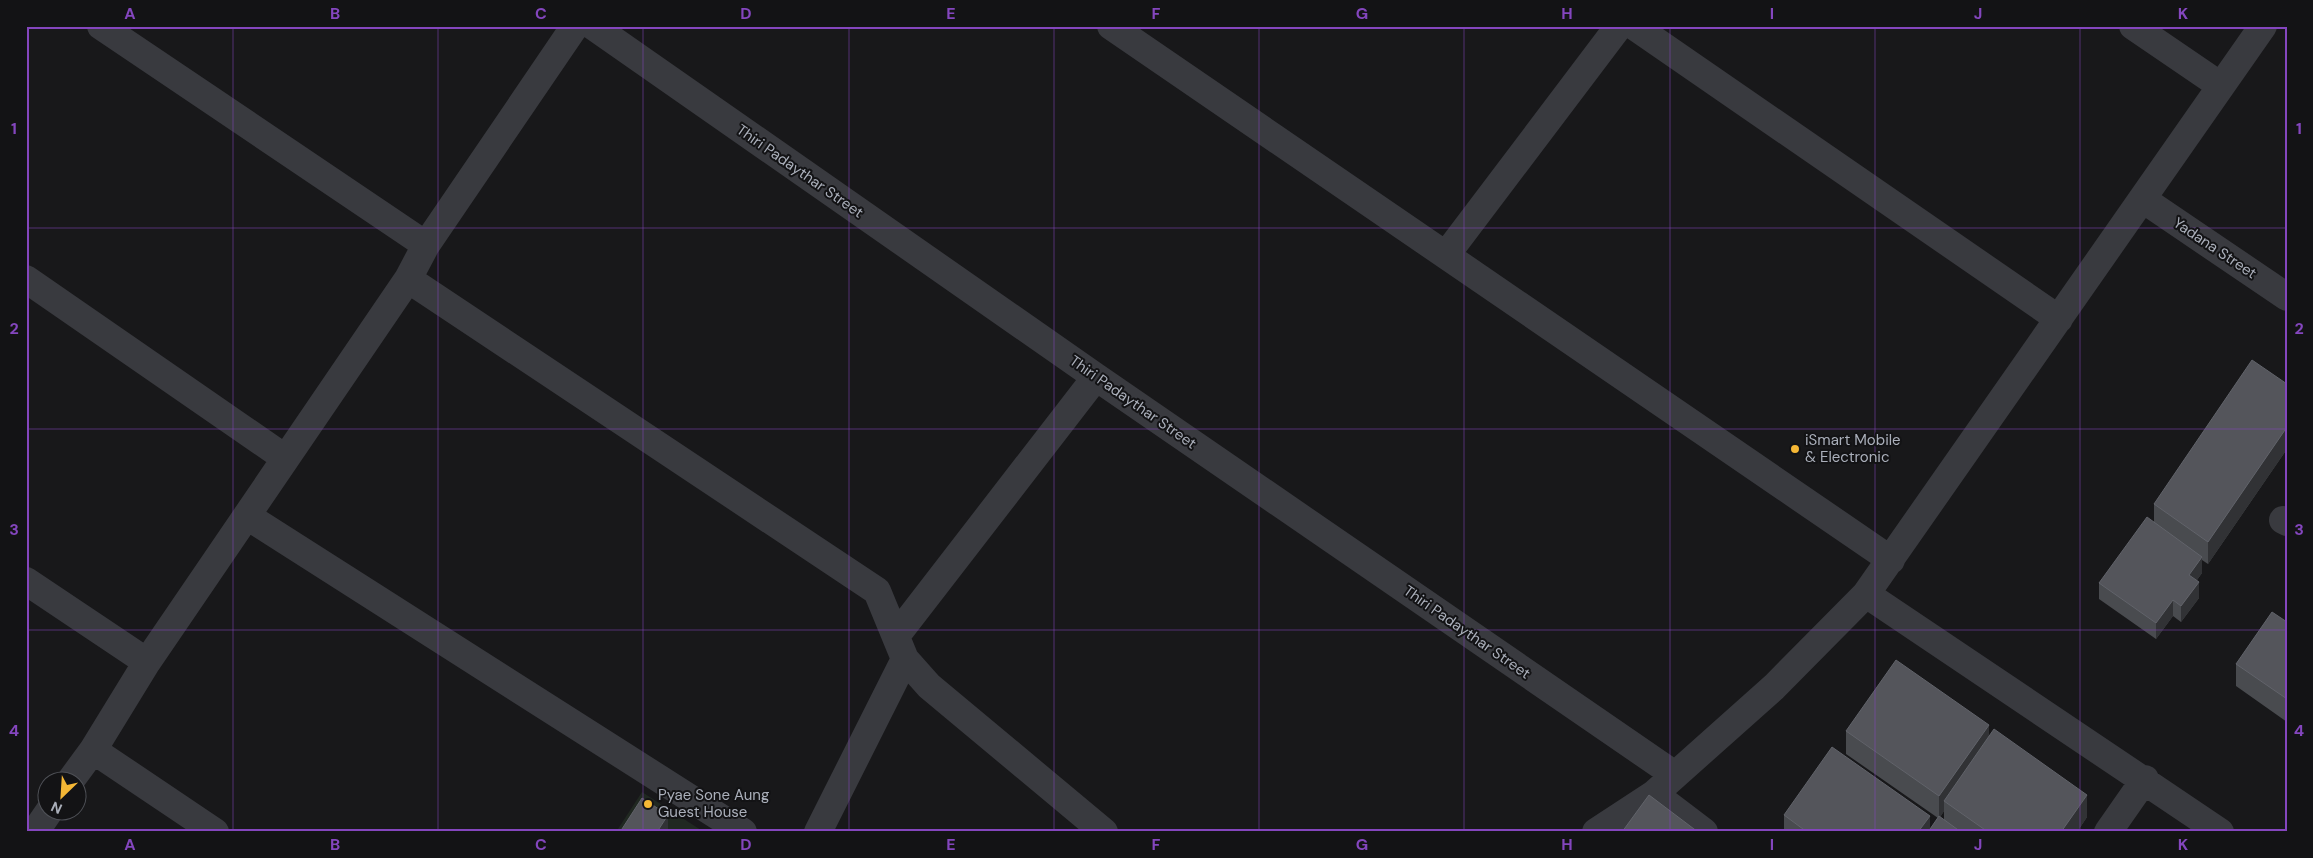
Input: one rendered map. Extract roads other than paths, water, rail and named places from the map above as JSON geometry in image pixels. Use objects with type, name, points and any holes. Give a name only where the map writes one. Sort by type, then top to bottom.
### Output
[{"type":"street","points":[[101,26],[426,245]]},
{"type":"street","points":[[78,770],[93,750],[147,662],[408,279],[426,245],[575,26]]},
{"type":"street","name":"Thiri Padaythar Street","points":[[593,26],[1096,377],[1675,775]]},
{"type":"street","points":[[1111,26],[1891,560]]},
{"type":"street","points":[[1446,255],[1619,26]]},
{"type":"street","points":[[1634,26],[2059,319]]},
{"type":"street","points":[[2133,26],[2221,86]]},
{"type":"street","points":[[1596,832],[1654,794],[1774,688],[1866,594],[2144,200],[2264,26]]},
{"type":"street","name":"Yadana Street","points":[[2144,200],[2287,297]]},
{"type":"street","points":[[26,279],[285,458]]},
{"type":"street","points":[[408,279],[878,591],[901,648],[929,686],[1104,832]]},
{"type":"street","points":[[818,832],[901,648],[1096,377]]},
{"type":"street","points":[[247,516],[743,832]]},
{"type":"street","points":[[26,581],[147,662]]},
{"type":"street","points":[[1866,594],[2145,779],[2220,832]]},
{"type":"street","points":[[93,750],[215,832]]},
{"type":"street","points":[[2108,832],[2145,779]]},
{"type":"street","points":[[1654,794],[1704,832]]},
{"type":"street","points":[[35,832],[43,820]]},
{"type":"place","name":"iSmart Mobile & Electronic","points":[[1795,449]]},
{"type":"place","name":"Pyae Sone Aung Guest House","points":[[648,804]]}]
